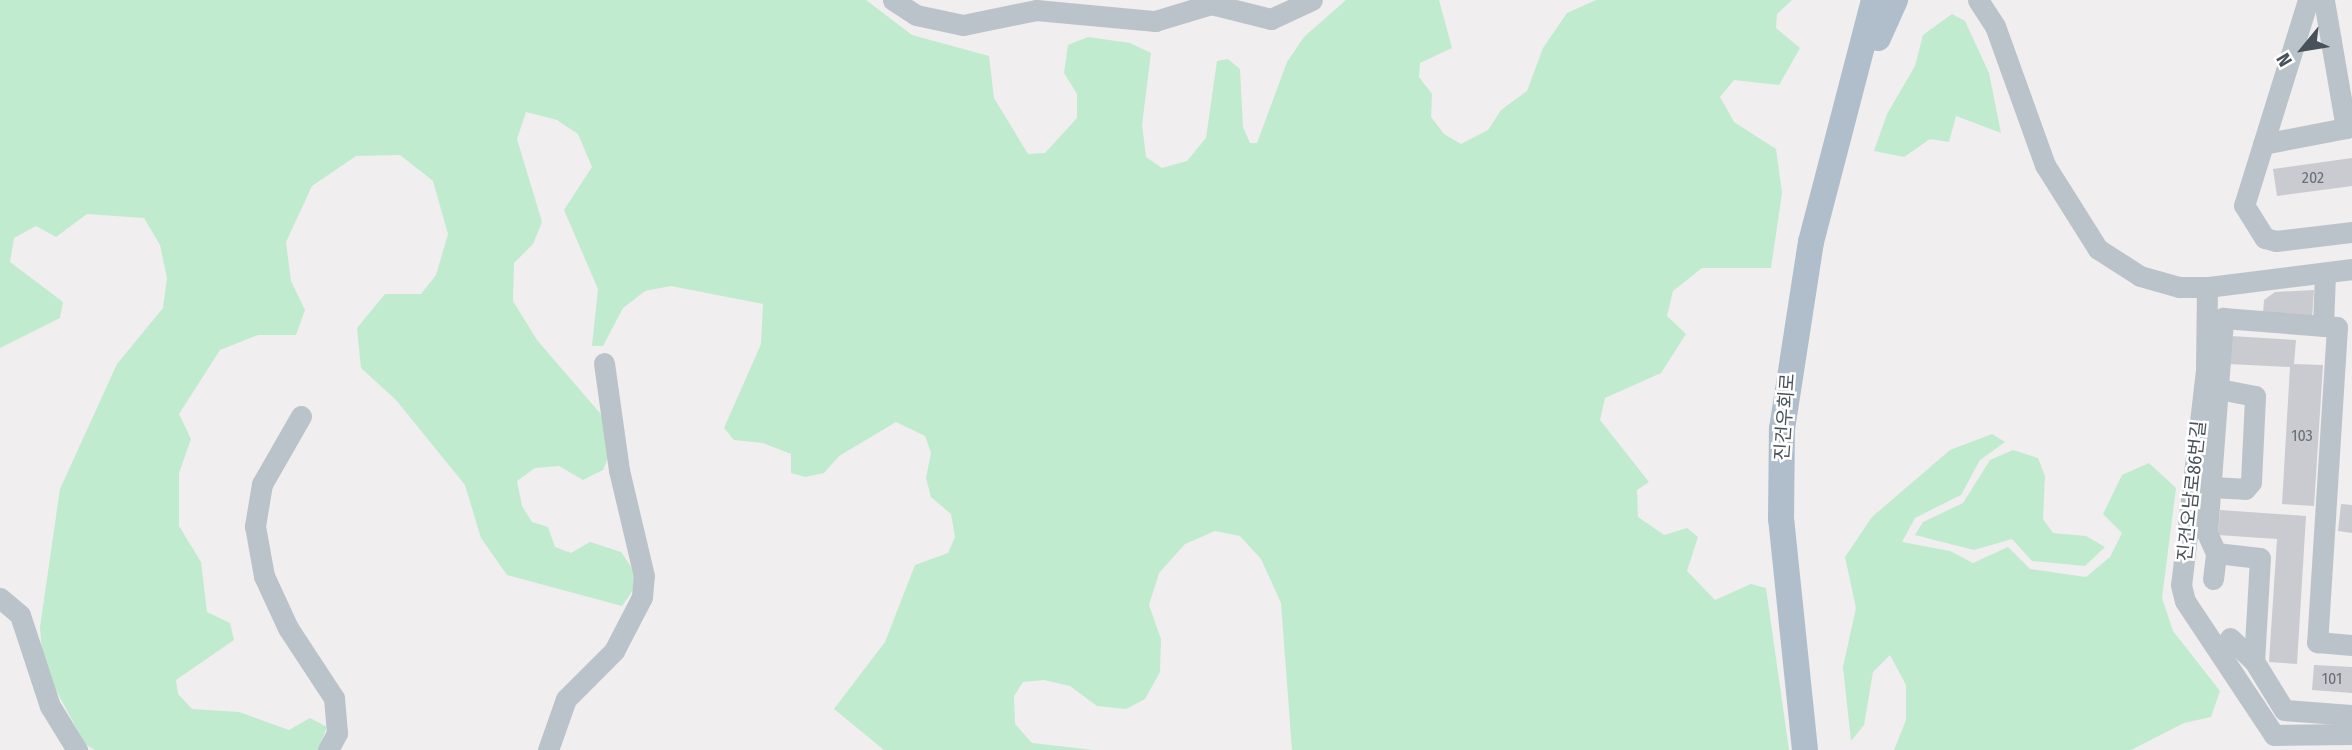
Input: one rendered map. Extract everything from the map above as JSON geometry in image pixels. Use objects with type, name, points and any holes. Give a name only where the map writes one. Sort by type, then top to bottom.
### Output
[{"type":"main road","points":[[1885,7],[1908,0]]},
{"type":"main road","name":"진건우회로","points":[[1805,750],[1781,519],[1782,429],[1806,267],[1854,91],[1885,7]]},
{"type":"street","points":[[893,0],[916,15],[963,25],[1036,10],[1155,21],[1211,4],[1271,19],[1312,0]]},
{"type":"street","points":[[1978,0],[1995,26],[2045,165],[2098,249],[2140,276],[2179,287],[2207,287],[2352,269]]},
{"type":"street","points":[[2308,0],[2297,56],[2263,144],[2244,205],[2265,238],[2276,241],[2352,232]]},
{"type":"street","points":[[2263,144],[2346,128],[2324,0]]},
{"type":"street","points":[[2325,272],[2337,327],[2342,392],[2317,642],[2352,645]]},
{"type":"street","name":"진건오남로86번길","points":[[2207,287],[2206,370],[2181,586],[2185,601],[2274,735],[2352,734]]},
{"type":"street","points":[[2213,579],[2216,553],[2207,533],[2223,318],[2337,327]]},
{"type":"street","points":[[548,750],[566,699],[614,651],[642,597],[645,576],[620,470],[604,363]]},
{"type":"street","points":[[2210,487],[2245,489],[2250,482],[2255,396],[2218,389]]},
{"type":"street","points":[[301,416],[262,484],[255,526],[264,576],[288,628],[334,698],[337,733],[328,750]]},
{"type":"street","points":[[2216,553],[2260,558],[2254,661]]},
{"type":"street","points":[[0,598],[20,615],[50,706],[77,750]]},
{"type":"street","points":[[2230,638],[2254,661],[2284,710],[2352,715]]},
{"type":"green space","points":[[0,0],[866,0],[912,35],[989,56],[994,98],[1028,154],[1045,153],[1077,118],[1077,94],[1064,73],[1068,45],[1088,37],[1130,43],[1151,53],[1142,125],[1146,157],[1162,168],[1187,161],[1206,138],[1217,61],[1228,59],[1240,69],[1243,127],[1250,143],[1257,143],[1287,62],[1304,37],[1346,0],[1439,0],[1452,48],[1420,63],[1419,77],[1432,94],[1431,117],[1444,134],[1461,144],[1488,130],[1501,110],[1527,91],[1543,48],[1567,13],[1596,0],[1792,0],[1777,14],[1776,28],[1800,48],[1779,85],[1734,80],[1720,97],[1734,122],[1776,149],[1782,193],[1771,268],[1702,268],[1673,291],[1667,316],[1686,334],[1661,373],[1605,398],[1600,420],[1649,482],[1637,490],[1638,517],[1664,535],[1687,528],[1698,537],[1687,571],[1715,600],[1751,584],[1766,588],[1789,750],[1292,750],[1281,603],[1261,559],[1240,536],[1215,531],[1185,544],[1159,573],[1149,605],[1161,639],[1160,672],[1145,699],[1126,709],[1097,706],[1070,686],[1044,680],[1023,682],[1014,696],[1015,724],[1032,743],[1094,750],[884,750],[834,709],[885,642],[915,565],[948,553],[955,537],[951,514],[931,497],[926,478],[931,453],[925,436],[896,422],[839,456],[824,473],[805,477],[791,473],[791,454],[763,443],[734,440],[724,428],[761,344],[763,304],[671,286],[645,291],[623,308],[603,346],[592,346],[598,289],[564,210],[592,167],[578,134],[557,120],[526,112],[517,139],[542,222],[533,244],[514,263],[513,301],[537,340],[605,419],[610,453],[603,470],[583,480],[559,466],[535,468],[517,481],[522,506],[532,522],[548,527],[555,547],[571,553],[590,542],[621,552],[640,580],[622,606],[507,575],[481,538],[465,485],[396,400],[361,368],[357,328],[385,294],[421,294],[436,275],[448,234],[433,181],[400,155],[356,156],[312,186],[286,242],[291,281],[305,310],[296,335],[258,335],[220,350],[179,414],[191,439],[179,473],[179,526],[201,562],[207,612],[230,623],[234,640],[176,680],[178,694],[192,709],[239,712],[289,730],[310,718],[327,727],[318,750],[95,750],[85,744],[43,666],[40,627],[60,489],[117,364],[163,308],[167,278],[160,245],[144,218],[87,214],[56,237],[36,226],[14,238],[10,262],[63,302],[60,318],[0,348]]},
{"type":"green space","points":[[1952,14],[1965,21],[1989,73],[2001,133],[1956,116],[1949,142],[1930,139],[1904,157],[1874,151],[1887,114],[1915,66],[1923,35]]},
{"type":"green space","points":[[1992,434],[2005,442],[1980,460],[1961,495],[1915,518],[1902,542],[1950,551],[1973,563],[2008,547],[2030,569],[2086,577],[2110,557],[2122,533],[2103,514],[2122,475],[2149,463],[2176,488],[2162,598],[2173,631],[2220,691],[2211,717],[2184,723],[2131,750],[1894,750],[1906,720],[1906,685],[1890,655],[1873,672],[1864,725],[1851,741],[1843,667],[1856,608],[1845,557],[1872,517],[1950,450]]},
{"type":"green space","points":[[2013,450],[2038,458],[2045,476],[2043,519],[2053,533],[2086,536],[2105,547],[2085,566],[2032,561],[2012,539],[1974,550],[1915,535],[1923,522],[1963,503],[1990,460]]},
{"type":"building","points":[[2352,158],[2352,186],[2277,196],[2273,169]]},
{"type":"building","points":[[2314,290],[2312,318],[2263,314],[2264,300],[2275,292]]},
{"type":"building","points":[[2231,336],[2296,340],[2294,364],[2323,365],[2314,506],[2282,504],[2290,367],[2229,364]]},
{"type":"building","points":[[2341,504],[2352,505],[2352,533],[2338,531]]},
{"type":"building","points":[[2220,510],[2306,516],[2297,664],[2269,662],[2277,539],[2218,535]]},
{"type":"building","points":[[2314,665],[2352,667],[2352,693],[2312,690]]}]
